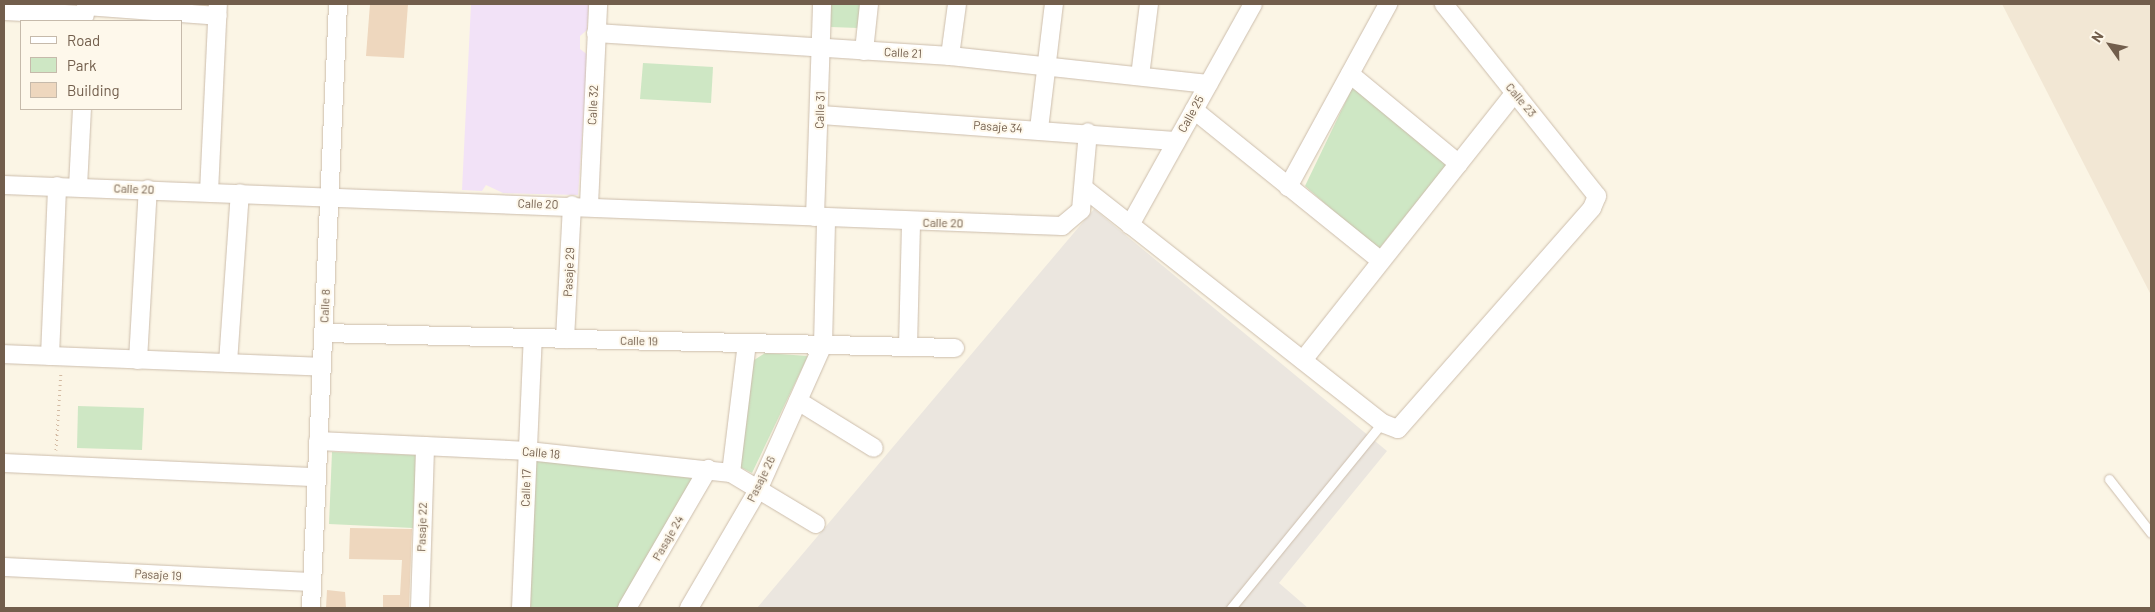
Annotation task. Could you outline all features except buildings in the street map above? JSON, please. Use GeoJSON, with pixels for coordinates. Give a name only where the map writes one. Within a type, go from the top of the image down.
{"type":"FeatureCollection","features":[{"type":"Feature","properties":{"kind":"street","name":"Calle 8"},"geometry":{"type":"LineString","coordinates":[[311,608],[338,4]]}},
{"type":"Feature","properties":{"kind":"street","name":"Calle 32"},"geometry":{"type":"LineString","coordinates":[[581,205],[598,4]]}},
{"type":"Feature","properties":{"kind":"street","name":"Calle 31"},"geometry":{"type":"LineString","coordinates":[[822,4],[820,217],[823,345]]}},
{"type":"Feature","properties":{"kind":"street"},"geometry":{"type":"LineString","coordinates":[[864,51],[869,4]]}},
{"type":"Feature","properties":{"kind":"street"},"geometry":{"type":"LineString","coordinates":[[950,56],[957,4]]}},
{"type":"Feature","properties":{"kind":"street"},"geometry":{"type":"LineString","coordinates":[[1039,129],[1054,4]]}},
{"type":"Feature","properties":{"kind":"street"},"geometry":{"type":"LineString","coordinates":[[1140,76],[1149,4]]}},
{"type":"Feature","properties":{"kind":"street","name":"Calle 25"},"geometry":{"type":"LineString","coordinates":[[1130,225],[1253,4]]}},
{"type":"Feature","properties":{"kind":"street"},"geometry":{"type":"LineString","coordinates":[[1288,187],[1388,4]]}},
{"type":"Feature","properties":{"kind":"street","name":"Calle 23"},"geometry":{"type":"LineString","coordinates":[[1382,423],[1398,430],[1410,419],[1592,208],[1597,196],[1444,4]]}},
{"type":"Feature","properties":{"kind":"street"},"geometry":{"type":"LineString","coordinates":[[4,11],[218,10],[209,192]]}},
{"type":"Feature","properties":{"kind":"street","name":"Calle 21"},"geometry":{"type":"LineString","coordinates":[[596,33],[822,51],[864,51],[950,56],[1208,84]]}},
{"type":"Feature","properties":{"kind":"street"},"geometry":{"type":"LineString","coordinates":[[1350,74],[1459,164]]}},
{"type":"Feature","properties":{"kind":"street"},"geometry":{"type":"LineString","coordinates":[[1303,360],[1515,94]]}},
{"type":"Feature","properties":{"kind":"street"},"geometry":{"type":"LineString","coordinates":[[78,187],[82,110]]}},
{"type":"Feature","properties":{"kind":"street"},"geometry":{"type":"LineString","coordinates":[[1194,110],[1381,262]]}},
{"type":"Feature","properties":{"kind":"street","name":"Pasaje 34"},"geometry":{"type":"LineString","coordinates":[[820,115],[1088,132],[1176,141]]}},
{"type":"Feature","properties":{"kind":"street"},"geometry":{"type":"LineString","coordinates":[[1088,132],[1084,189],[1382,423]]}},
{"type":"Feature","properties":{"kind":"street","name":"Calle 20"},"geometry":{"type":"LineString","coordinates":[[4,185],[581,205],[911,222],[1062,226],[1072,221],[1081,210],[1084,189]]}},
{"type":"Feature","properties":{"kind":"street"},"geometry":{"type":"LineString","coordinates":[[56,356],[57,186]]}},
{"type":"Feature","properties":{"kind":"street"},"geometry":{"type":"LineString","coordinates":[[138,360],[148,189]]}},
{"type":"Feature","properties":{"kind":"street"},"geometry":{"type":"LineString","coordinates":[[228,363],[240,193]]}},
{"type":"Feature","properties":{"kind":"street","name":"Pasaje 29"},"geometry":{"type":"LineString","coordinates":[[565,339],[581,205]]}},
{"type":"Feature","properties":{"kind":"street"},"geometry":{"type":"LineString","coordinates":[[908,347],[911,222]]}},
{"type":"Feature","properties":{"kind":"street","name":"Calle 19"},"geometry":{"type":"LineString","coordinates":[[323,333],[955,348]]}},
{"type":"Feature","properties":{"kind":"street","name":"Calle 17"},"geometry":{"type":"LineString","coordinates":[[521,608],[533,338]]}},
{"type":"Feature","properties":{"kind":"street"},"geometry":{"type":"LineString","coordinates":[[731,472],[747,343]]}},
{"type":"Feature","properties":{"kind":"street","name":"Pasaje 26"},"geometry":{"type":"LineString","coordinates":[[689,608],[758,490],[823,345]]}},
{"type":"Feature","properties":{"kind":"street"},"geometry":{"type":"LineString","coordinates":[[4,354],[322,367]]}},
{"type":"Feature","properties":{"kind":"street"},"geometry":{"type":"LineString","coordinates":[[798,401],[874,448]]}},
{"type":"Feature","properties":{"kind":"street","name":"Calle 18"},"geometry":{"type":"LineString","coordinates":[[318,441],[528,451],[731,472],[816,524]]}},
{"type":"Feature","properties":{"kind":"street","name":"Pasaje 22"},"geometry":{"type":"LineString","coordinates":[[420,608],[425,446]]}},
{"type":"Feature","properties":{"kind":"street"},"geometry":{"type":"LineString","coordinates":[[4,464],[317,477]]}},
{"type":"Feature","properties":{"kind":"street","name":"Pasaje 24"},"geometry":{"type":"LineString","coordinates":[[628,608],[708,469]]}},
{"type":"Feature","properties":{"kind":"street","name":"Pasaje 19"},"geometry":{"type":"LineString","coordinates":[[4,567],[312,582]]}},
{"type":"Feature","properties":{"kind":"lane"},"geometry":{"type":"LineString","coordinates":[[1231,608],[1382,423]]}},
{"type":"Feature","properties":{"kind":"lane"},"geometry":{"type":"LineString","coordinates":[[2109,479],[2151,533]]}},
{"type":"Feature","properties":{"kind":"path"},"geometry":{"type":"LineString","coordinates":[[55,466],[56,356]]}},
{"type":"Feature","properties":{"kind":"shaded area"},"geometry":{"type":"Polygon","coordinates":[[[471,4],[589,4],[587,30],[580,36],[580,49],[588,55],[578,195],[503,193],[486,185],[482,191],[462,190],[471,4]]]}},
{"type":"Feature","properties":{"kind":"shaded area"},"geometry":{"type":"Polygon","coordinates":[[[2002,4],[2151,4],[2151,295],[2002,4]]]}},
{"type":"Feature","properties":{"kind":"shaded area"},"geometry":{"type":"Polygon","coordinates":[[[1094,209],[1387,451],[1279,583],[1308,608],[757,608],[1094,209]]]}},
{"type":"Feature","properties":{"kind":"green space"},"geometry":{"type":"Polygon","coordinates":[[[829,4],[862,4],[858,28],[831,27],[829,4]]]}},
{"type":"Feature","properties":{"kind":"green space"},"geometry":{"type":"Polygon","coordinates":[[[643,63],[713,67],[711,103],[640,99],[643,63]]]}},
{"type":"Feature","properties":{"kind":"green space"},"geometry":{"type":"Polygon","coordinates":[[[1357,78],[1454,156],[1378,250],[1305,186],[1357,78]]]}},
{"type":"Feature","properties":{"kind":"green space"},"geometry":{"type":"Polygon","coordinates":[[[765,353],[808,356],[752,473],[738,466],[751,362],[765,353]]]}},
{"type":"Feature","properties":{"kind":"green space"},"geometry":{"type":"Polygon","coordinates":[[[78,406],[144,408],[142,450],[77,448],[78,406]]]}},
{"type":"Feature","properties":{"kind":"green space"},"geometry":{"type":"Polygon","coordinates":[[[332,452],[417,455],[413,528],[329,524],[332,452]]]}},
{"type":"Feature","properties":{"kind":"green space"},"geometry":{"type":"Polygon","coordinates":[[[536,461],[700,467],[620,608],[530,608],[536,461]]]}}]}
